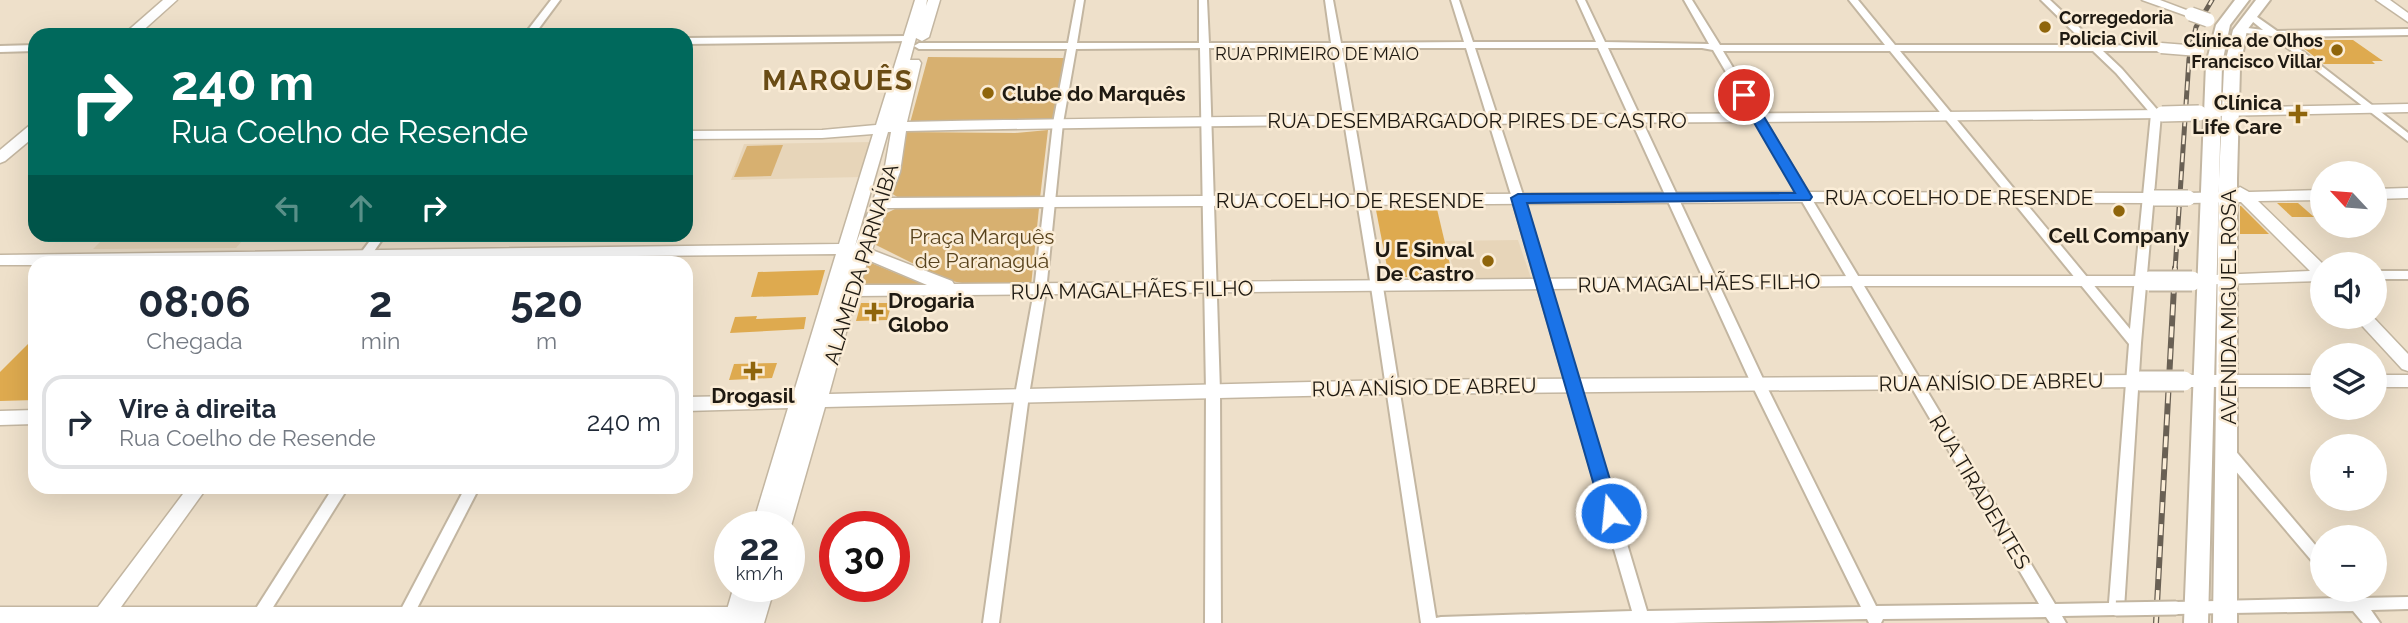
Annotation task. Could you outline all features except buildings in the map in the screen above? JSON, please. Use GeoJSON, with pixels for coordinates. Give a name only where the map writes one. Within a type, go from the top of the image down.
{"type":"FeatureCollection","features":[{"type":"Feature","properties":{"kind":"main road"},"geometry":{"type":"LineString","coordinates":[[138,28],[171,0]]}},
{"type":"Feature","properties":{"kind":"main road"},"geometry":{"type":"LineString","coordinates":[[152,28],[184,0]]}},
{"type":"Feature","properties":{"kind":"main road","name":"ALAMEDA PARNAÍBA"},"geometry":{"type":"LineString","coordinates":[[810,400],[849,291],[853,250],[881,203],[892,172],[921,0]]}},
{"type":"Feature","properties":{"kind":"main road","name":"ALAMEDA PARNAÍBA"},"geometry":{"type":"LineString","coordinates":[[786,511],[810,400],[853,250],[881,128],[934,0]]}},
{"type":"Feature","properties":{"kind":"main road","name":"AVENIDA MIGUEL ROSA"},"geometry":{"type":"LineString","coordinates":[[2189,613],[2193,381],[2199,281],[2208,198],[2205,113],[2207,52],[2215,22],[2242,0]]}},
{"type":"Feature","properties":{"kind":"main road","name":"AVENIDA MIGUEL ROSA"},"geometry":{"type":"LineString","coordinates":[[2225,616],[2229,280],[2237,197],[2228,179],[2232,68],[2240,30],[2263,0]]}},
{"type":"Feature","properties":{"kind":"main road"},"geometry":{"type":"LineString","coordinates":[[2215,22],[2240,30]]}},
{"type":"Feature","properties":{"kind":"main road","name":"RUA DESEMBARGADOR PIRES DE CASTRO"},"geometry":{"type":"LineString","coordinates":[[881,128],[1208,120],[1758,119],[2408,108]]}},
{"type":"Feature","properties":{"kind":"main road"},"geometry":{"type":"LineString","coordinates":[[1,142],[28,121]]}},
{"type":"Feature","properties":{"kind":"main road"},"geometry":{"type":"LineString","coordinates":[[693,135],[822,134],[881,128]]}},
{"type":"Feature","properties":{"kind":"main road"},"geometry":{"type":"LineString","coordinates":[[1,142],[28,140]]}},
{"type":"Feature","properties":{"kind":"main road"},"geometry":{"type":"LineString","coordinates":[[0,158],[28,140]]}},
{"type":"Feature","properties":{"kind":"main road"},"geometry":{"type":"LineString","coordinates":[[2387,194],[2408,193]]}},
{"type":"Feature","properties":{"kind":"main road","name":"RUA COELHO DE RESENDE"},"geometry":{"type":"LineString","coordinates":[[881,203],[1518,198],[2208,198],[2310,195]]}},
{"type":"Feature","properties":{"kind":"main road"},"geometry":{"type":"LineString","coordinates":[[2237,197],[2310,263]]}},
{"type":"Feature","properties":{"kind":"main road","name":"RUA MAGALHÃES FILHO"},"geometry":{"type":"LineString","coordinates":[[641,256],[853,250],[927,279],[967,289],[991,291]]}},
{"type":"Feature","properties":{"kind":"main road","name":"RUA MAGALHÃES FILHO"},"geometry":{"type":"LineString","coordinates":[[0,260],[28,260]]}},
{"type":"Feature","properties":{"kind":"main road","name":"RUA MAGALHÃES FILHO"},"geometry":{"type":"LineString","coordinates":[[849,291],[1713,285],[1855,281],[2199,281],[2310,275]]}},
{"type":"Feature","properties":{"kind":"main road"},"geometry":{"type":"LineString","coordinates":[[2374,329],[2408,365]]}},
{"type":"Feature","properties":{"kind":"main road","name":"RUA ANÍSIO DE ABREU"},"geometry":{"type":"LineString","coordinates":[[693,404],[1574,384],[2310,381]]}},
{"type":"Feature","properties":{"kind":"main road"},"geometry":{"type":"LineString","coordinates":[[2387,381],[2408,381]]}},
{"type":"Feature","properties":{"kind":"main road"},"geometry":{"type":"LineString","coordinates":[[768,511],[810,400]]}},
{"type":"Feature","properties":{"kind":"main road"},"geometry":{"type":"LineString","coordinates":[[0,418],[28,417]]}},
{"type":"Feature","properties":{"kind":"main road"},"geometry":{"type":"LineString","coordinates":[[741,620],[743,602]]}},
{"type":"Feature","properties":{"kind":"main road"},"geometry":{"type":"LineString","coordinates":[[741,620],[753,602]]}},
{"type":"Feature","properties":{"kind":"street"},"geometry":{"type":"LineString","coordinates":[[534,28],[556,0]]}},
{"type":"Feature","properties":{"kind":"street"},"geometry":{"type":"LineString","coordinates":[[991,623],[1022,395],[1040,290],[1058,124],[1080,0]]}},
{"type":"Feature","properties":{"kind":"street"},"geometry":{"type":"LineString","coordinates":[[1203,0],[1210,201],[1213,623]]}},
{"type":"Feature","properties":{"kind":"street"},"geometry":{"type":"LineString","coordinates":[[1329,0],[1429,623]]}},
{"type":"Feature","properties":{"kind":"street"},"geometry":{"type":"LineString","coordinates":[[1455,0],[1518,198],[1642,619]]}},
{"type":"Feature","properties":{"kind":"street"},"geometry":{"type":"LineString","coordinates":[[1581,0],[1758,383],[1875,619]]}},
{"type":"Feature","properties":{"kind":"street","name":"RUA TIRADENTES"},"geometry":{"type":"LineString","coordinates":[[1688,0],[2054,617]]}},
{"type":"Feature","properties":{"kind":"street"},"geometry":{"type":"LineString","coordinates":[[1853,0],[2135,343]]}},
{"type":"Feature","properties":{"kind":"street"},"geometry":{"type":"LineString","coordinates":[[2045,0],[2096,48],[2159,114],[2144,281],[2135,343],[2136,381],[2116,609]]}},
{"type":"Feature","properties":{"kind":"street"},"geometry":{"type":"LineString","coordinates":[[2148,0],[2172,4],[2191,15],[2215,22]]}},
{"type":"Feature","properties":{"kind":"street"},"geometry":{"type":"LineString","coordinates":[[2382,0],[2408,18]]}},
{"type":"Feature","properties":{"kind":"street"},"geometry":{"type":"LineString","coordinates":[[2250,15],[2408,138]]}},
{"type":"Feature","properties":{"kind":"street"},"geometry":{"type":"LineString","coordinates":[[2240,30],[2276,34],[2408,32]]}},
{"type":"Feature","properties":{"kind":"street"},"geometry":{"type":"LineString","coordinates":[[693,41],[915,46]]}},
{"type":"Feature","properties":{"kind":"street","name":"RUA PRIMEIRO DE MAIO"},"geometry":{"type":"LineString","coordinates":[[915,46],[974,49],[1336,51],[2161,48],[2207,52]]}},
{"type":"Feature","properties":{"kind":"street"},"geometry":{"type":"LineString","coordinates":[[0,49],[28,48]]}},
{"type":"Feature","properties":{"kind":"street"},"geometry":{"type":"LineString","coordinates":[[2387,275],[2408,275]]}},
{"type":"Feature","properties":{"kind":"street"},"geometry":{"type":"LineString","coordinates":[[2228,452],[2310,549]]}},
{"type":"Feature","properties":{"kind":"street"},"geometry":{"type":"LineString","coordinates":[[101,618],[192,494]]}},
{"type":"Feature","properties":{"kind":"street"},"geometry":{"type":"LineString","coordinates":[[260,615],[337,494]]}},
{"type":"Feature","properties":{"kind":"street"},"geometry":{"type":"LineString","coordinates":[[406,615],[469,494]]}},
{"type":"Feature","properties":{"kind":"street"},"geometry":{"type":"LineString","coordinates":[[1441,623],[2054,617],[2116,609],[2225,616],[2356,603],[2408,603]]}},
{"type":"Feature","properties":{"kind":"street"},"geometry":{"type":"LineString","coordinates":[[2356,603],[2372,623]]}},
{"type":"Feature","properties":{"kind":"street"},"geometry":{"type":"LineString","coordinates":[[0,615],[101,618],[406,615],[741,620]]}},
{"type":"Feature","properties":{"kind":"shaded area"},"geometry":{"type":"Polygon","coordinates":[[[874,142],[862,177],[731,180],[744,144],[874,142]]]}},
{"type":"Feature","properties":{"kind":"shaded area","name":"U E Sinval De Castro"},"geometry":{"type":"Polygon","coordinates":[[[1518,240],[1532,281],[1456,281],[1446,241],[1518,240]]]}},
{"type":"Feature","properties":{"kind":"shaded area"},"geometry":{"type":"Polygon","coordinates":[[[100,242],[241,242],[236,248],[93,249],[100,242]]]}},
{"type":"Feature","properties":{"kind":"green space","name":"Clube do Marquês"},"geometry":{"type":"Polygon","coordinates":[[[928,57],[1064,58],[1053,121],[910,123],[928,57]]]}},
{"type":"Feature","properties":{"kind":"green space","name":"Praça Marquês de Paranaguá"},"geometry":{"type":"Polygon","coordinates":[[[1048,130],[1040,198],[899,198],[891,193],[902,132],[1015,133],[1048,130]]]}},
{"type":"Feature","properties":{"kind":"green space"},"geometry":{"type":"Polygon","coordinates":[[[783,145],[771,176],[734,177],[747,146],[783,145]]]}},
{"type":"Feature","properties":{"kind":"green space","name":"Praça Marquês de Paranaguá"},"geometry":{"type":"Polygon","coordinates":[[[1039,208],[1031,286],[978,286],[946,280],[872,243],[885,214],[895,209],[1039,208]]]}},
{"type":"Feature","properties":{"kind":"green space","name":"Praça Marquês de Paranaguá"},"geometry":{"type":"Polygon","coordinates":[[[864,260],[927,286],[856,286],[864,260]]]}},
{"type":"Feature","properties":{"kind":"railway"},"geometry":{"type":"LineString","coordinates":[[2175,270],[2189,59],[2196,27],[2212,0]]}},
{"type":"Feature","properties":{"kind":"railway"},"geometry":{"type":"LineString","coordinates":[[2156,623],[2175,268]]}},
{"type":"Feature","properties":{"kind":"place","name":"Corregedoria Policia Civil"},"geometry":{"type":"Point","coordinates":[2045,27]}},
{"type":"Feature","properties":{"kind":"place","name":"Clínica de Olhos Francisco Villar"},"geometry":{"type":"Point","coordinates":[2337,50]}},
{"type":"Feature","properties":{"kind":"place","name":"Clube do Marquês"},"geometry":{"type":"Point","coordinates":[988,93]}},
{"type":"Feature","properties":{"kind":"place","name":"Clínica Life Care"},"geometry":{"type":"Point","coordinates":[2298,114]}},
{"type":"Feature","properties":{"kind":"place","name":"Cell Company"},"geometry":{"type":"Point","coordinates":[2119,211]}},
{"type":"Feature","properties":{"kind":"place","name":"U E Sinval De Castro"},"geometry":{"type":"Point","coordinates":[1488,261]}},
{"type":"Feature","properties":{"kind":"place","name":"Drogaria Globo"},"geometry":{"type":"Point","coordinates":[874,312]}},
{"type":"Feature","properties":{"kind":"place","name":"Drogasil"},"geometry":{"type":"Point","coordinates":[753,371]}},
{"type":"Feature","properties":{"kind":"district","name":"MARQUÊS"},"geometry":{"type":"Point","coordinates":[838,80]}},
{"type":"Feature","properties":{"kind":"route"},"geometry":{"type":"LineString","coordinates":[[1611,513],[1518,198],[1805,197],[1744,95]]}}]}
